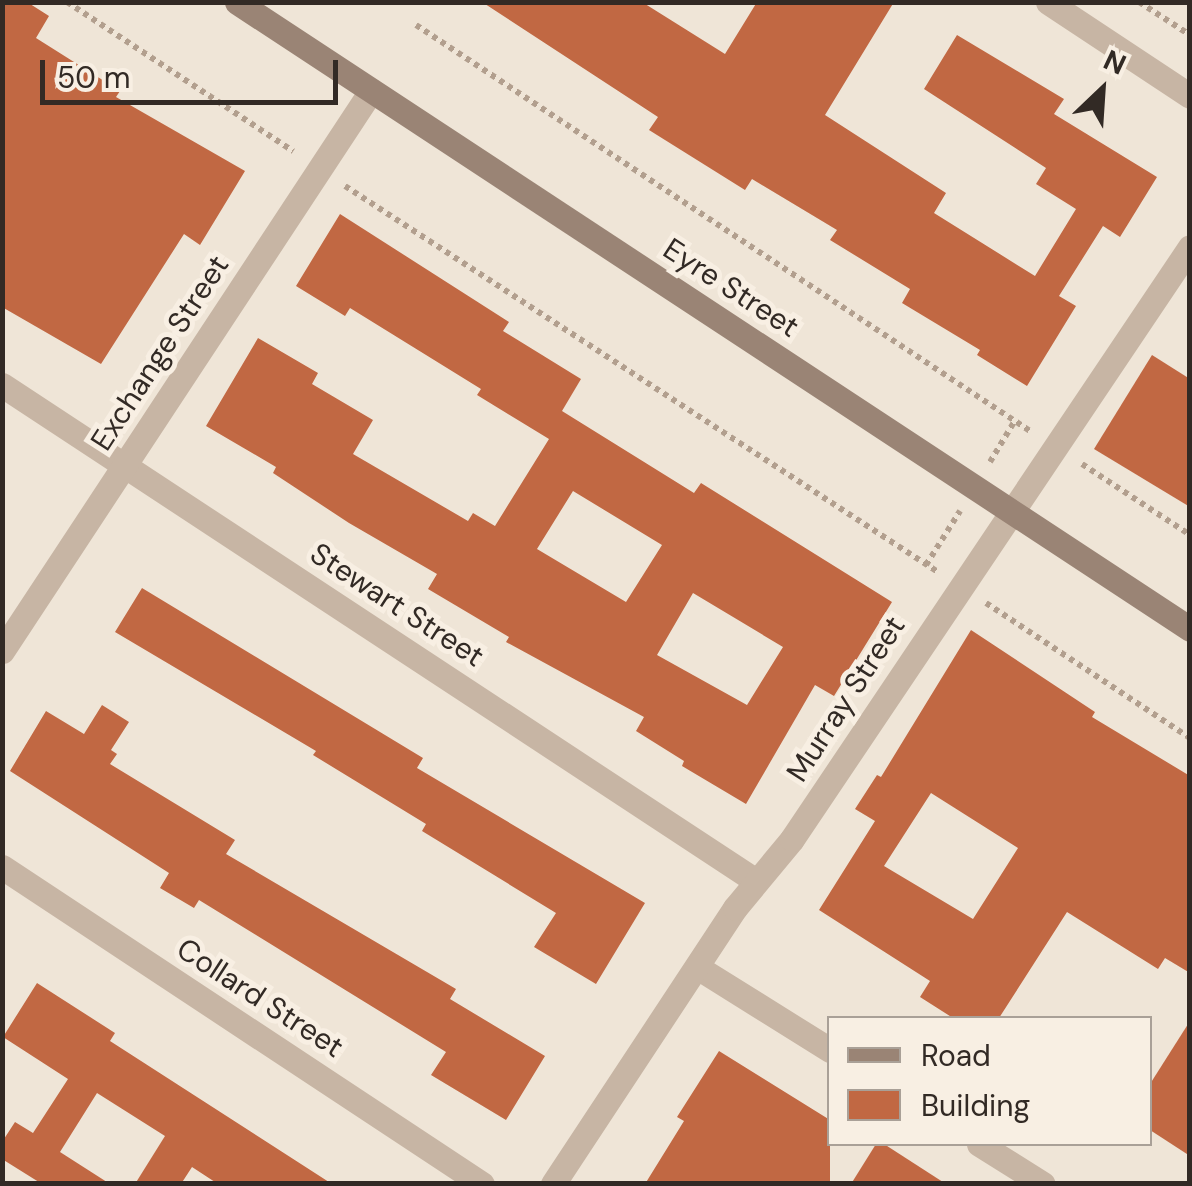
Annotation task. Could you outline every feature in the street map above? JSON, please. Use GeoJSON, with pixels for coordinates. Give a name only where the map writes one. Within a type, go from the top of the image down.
{"type":"FeatureCollection","features":[{"type":"Feature","properties":{"kind":"main road","name":"Eyre Street"},"geometry":{"type":"LineString","coordinates":[[237,2],[1190,629]]}},
{"type":"Feature","properties":{"kind":"street"},"geometry":{"type":"LineString","coordinates":[[1048,2],[1190,96]]}},
{"type":"Feature","properties":{"kind":"street","name":"Exchange Street"},"geometry":{"type":"LineString","coordinates":[[2,651],[371,91]]}},
{"type":"Feature","properties":{"kind":"street","name":"Murray Street"},"geometry":{"type":"LineString","coordinates":[[554,1184],[756,880],[792,839],[1011,512],[1065,453],[1190,247]]}},
{"type":"Feature","properties":{"kind":"street","name":"Stewart Street"},"geometry":{"type":"LineString","coordinates":[[2,384],[756,880]]}},
{"type":"Feature","properties":{"kind":"street","name":"Collard Street"},"geometry":{"type":"LineString","coordinates":[[2,867],[482,1184]]}},
{"type":"Feature","properties":{"kind":"street"},"geometry":{"type":"LineString","coordinates":[[697,967],[827,1048]]}},
{"type":"Feature","properties":{"kind":"street"},"geometry":{"type":"LineString","coordinates":[[982,1146],[1043,1184]]}},
{"type":"Feature","properties":{"kind":"path"},"geometry":{"type":"LineString","coordinates":[[67,2],[1190,738]]}},
{"type":"Feature","properties":{"kind":"path"},"geometry":{"type":"LineString","coordinates":[[1138,2],[1190,36]]}},
{"type":"Feature","properties":{"kind":"path"},"geometry":{"type":"LineString","coordinates":[[416,25],[1190,536]]}},
{"type":"Feature","properties":{"kind":"building"},"geometry":{"type":"Polygon","coordinates":[[[2,2],[27,2],[49,16],[36,38],[120,91],[116,97],[245,171],[200,245],[184,234],[101,364],[2,307],[2,2]]]}},
{"type":"Feature","properties":{"kind":"building"},"geometry":{"type":"Polygon","coordinates":[[[482,2],[642,2],[725,54],[757,2],[894,2],[825,115],[946,193],[934,213],[1035,276],[1076,209],[1036,184],[1046,168],[924,89],[957,35],[1064,99],[1054,114],[1157,177],[1120,237],[1103,226],[1059,296],[1076,306],[1027,386],[977,355],[980,350],[902,303],[910,289],[830,240],[837,230],[752,179],[745,190],[649,130],[658,117],[482,2]]]}},
{"type":"Feature","properties":{"kind":"building"},"geometry":{"type":"Polygon","coordinates":[[[340,214],[509,322],[503,331],[581,379],[562,411],[694,493],[701,483],[892,602],[834,696],[815,685],[746,804],[682,766],[684,761],[636,731],[644,717],[506,642],[509,637],[428,589],[437,574],[349,523],[273,473],[276,467],[206,426],[258,338],[318,373],[312,384],[373,420],[353,454],[468,521],[473,513],[495,526],[549,439],[477,395],[481,389],[350,308],[345,316],[296,286],[340,214]],[[573,491],[537,549],[626,602],[662,545],[573,491]],[[693,593],[657,655],[747,705],[783,647],[693,593]]]}},
{"type":"Feature","properties":{"kind":"building"},"geometry":{"type":"Polygon","coordinates":[[[1152,355],[1190,379],[1190,507],[1094,449],[1152,355]]]}},
{"type":"Feature","properties":{"kind":"building"},"geometry":{"type":"Polygon","coordinates":[[[142,588],[423,758],[417,768],[645,903],[596,984],[534,947],[556,913],[422,831],[426,824],[313,755],[316,751],[115,632],[142,588]]]}},
{"type":"Feature","properties":{"kind":"building"},"geometry":{"type":"Polygon","coordinates":[[[971,630],[1095,712],[1092,717],[1190,776],[1190,973],[1165,958],[1158,969],[1067,912],[1000,1016],[950,1016],[920,997],[930,981],[819,910],[875,821],[855,809],[877,775],[881,777],[971,630]],[[931,793],[884,866],[973,919],[1018,848],[931,793]]]}},
{"type":"Feature","properties":{"kind":"building"},"geometry":{"type":"Polygon","coordinates":[[[102,705],[129,722],[111,750],[117,754],[110,764],[235,840],[226,854],[456,989],[450,999],[545,1056],[506,1120],[431,1075],[446,1052],[199,900],[194,908],[160,888],[169,873],[10,771],[46,711],[84,734],[102,705]]]}},
{"type":"Feature","properties":{"kind":"building"},"geometry":{"type":"Polygon","coordinates":[[[37,983],[115,1033],[110,1041],[332,1184],[218,1184],[192,1167],[181,1184],[135,1184],[165,1136],[97,1093],[60,1152],[110,1184],[42,1184],[2,1159],[2,1142],[15,1122],[33,1133],[68,1079],[3,1037],[37,983]]]}},
{"type":"Feature","properties":{"kind":"building"},"geometry":{"type":"Polygon","coordinates":[[[1190,1021],[1190,1156],[1152,1131],[1152,1081],[1190,1021]]]}},
{"type":"Feature","properties":{"kind":"building"},"geometry":{"type":"Polygon","coordinates":[[[719,1051],[827,1118],[830,1184],[645,1184],[684,1121],[677,1117],[719,1051]]]}},
{"type":"Feature","properties":{"kind":"building"},"geometry":{"type":"Polygon","coordinates":[[[875,1146],[887,1146],[946,1184],[851,1184],[875,1146]]]}}]}
